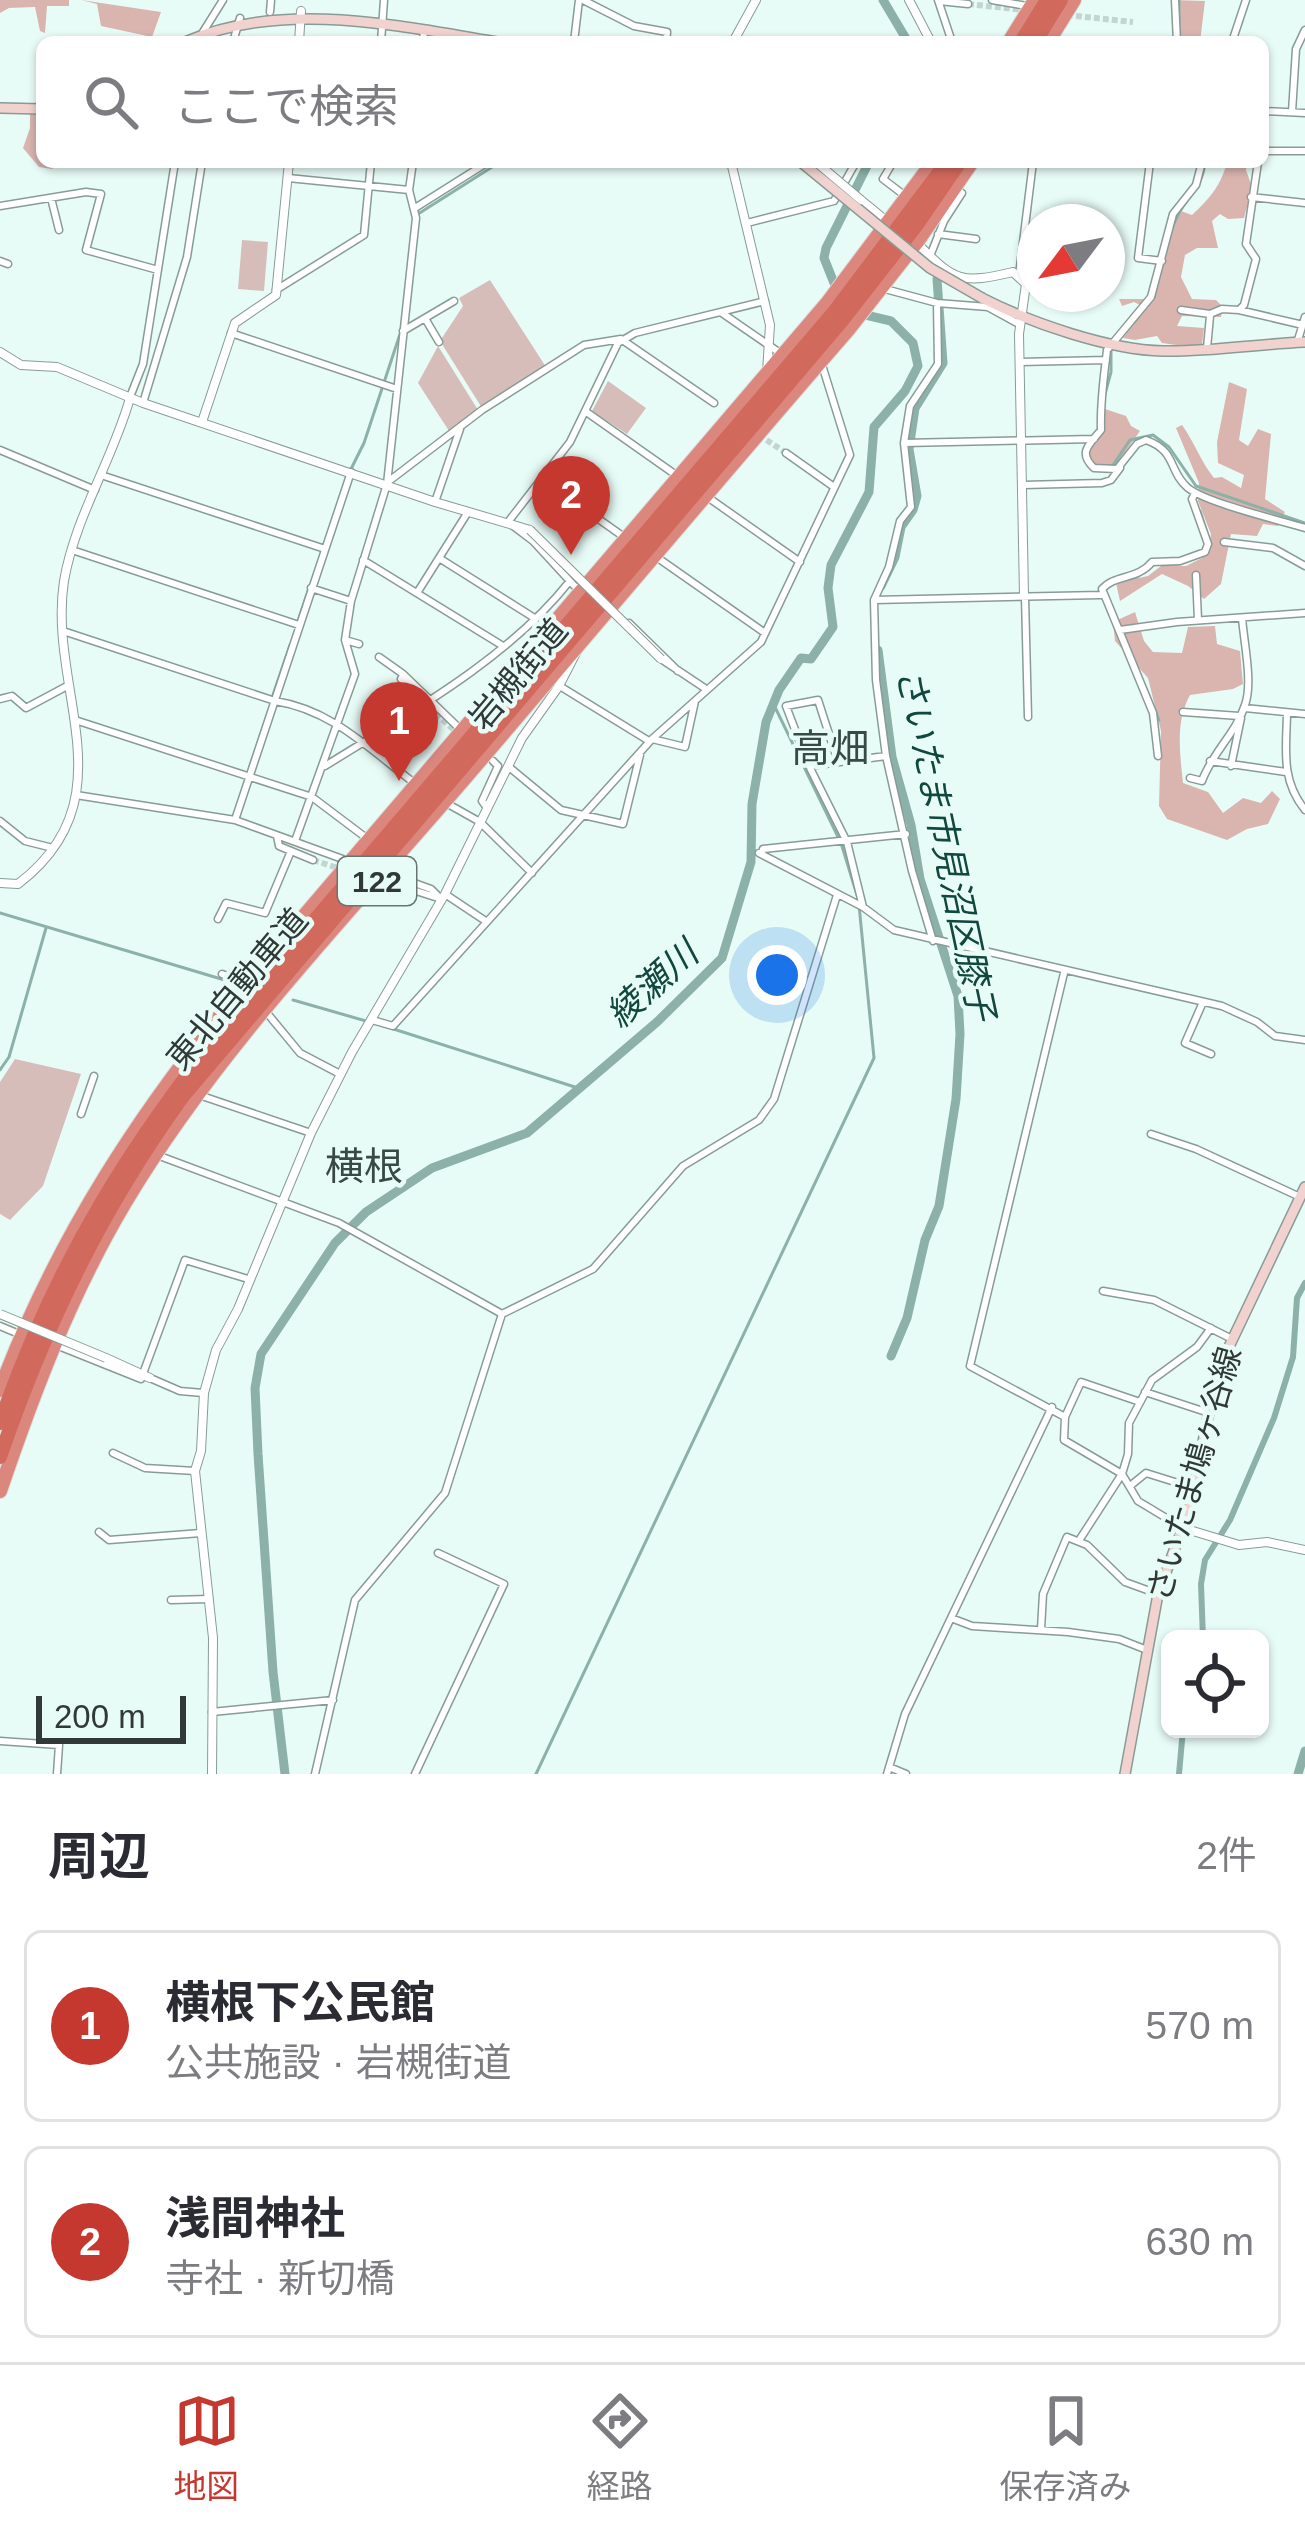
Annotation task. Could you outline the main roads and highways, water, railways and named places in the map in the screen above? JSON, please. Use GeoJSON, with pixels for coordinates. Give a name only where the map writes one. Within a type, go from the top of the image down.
{"type":"FeatureCollection","features":[{"type":"Feature","properties":{"kind":"highway"},"geometry":{"type":"LineString","coordinates":[[1025,36],[1047,0]]}},
{"type":"Feature","properties":{"kind":"highway"},"geometry":{"type":"LineString","coordinates":[[1038,36],[1060,0]]}},
{"type":"Feature","properties":{"kind":"highway"},"geometry":{"type":"LineString","coordinates":[[1052,36],[1074,0]]}},
{"type":"Feature","properties":{"kind":"highway"},"geometry":{"type":"LineString","coordinates":[[1013,36],[1033,3]]}},
{"type":"Feature","properties":{"kind":"highway","name":"岩槻街道"},"geometry":{"type":"LineString","coordinates":[[0,1491],[53,1344],[86,1271],[155,1154],[266,1012],[445,802],[555,682],[578,646],[816,368],[870,250],[930,168]]}},
{"type":"Feature","properties":{"kind":"highway","name":"東北自動車道"},"geometry":{"type":"LineString","coordinates":[[874,285],[942,168]]}},
{"type":"Feature","properties":{"kind":"highway","name":"東北自動車道"},"geometry":{"type":"LineString","coordinates":[[0,1423],[28,1344],[65,1265],[156,1114],[257,988],[838,316],[874,285],[956,168]]}},
{"type":"Feature","properties":{"kind":"highway","name":"岩槻街道"},"geometry":{"type":"LineString","coordinates":[[0,1390],[58,1255],[160,1091],[525,658],[575,587],[627,539],[767,374],[777,351],[838,316],[874,285],[917,242],[968,168]]}},
{"type":"Feature","properties":{"kind":"highway","name":"東北自動車道"},"geometry":{"type":"LineString","coordinates":[[0,1457],[31,1368],[77,1265],[130,1173],[184,1095],[838,316]]}},
{"type":"Feature","properties":{"kind":"main road"},"geometry":{"type":"LineString","coordinates":[[205,36],[270,6],[463,36]]}},
{"type":"Feature","properties":{"kind":"main road"},"geometry":{"type":"LineString","coordinates":[[0,108],[36,109]]}},
{"type":"Feature","properties":{"kind":"main road"},"geometry":{"type":"LineString","coordinates":[[808,168],[930,268],[1020,320],[1161,351],[1301,342]]}},
{"type":"Feature","properties":{"kind":"main road","name":"さいたま鳩ヶ谷線"},"geometry":{"type":"LineString","coordinates":[[1125,1774],[1158,1594],[1194,1488],[1206,1412],[1230,1338],[1303,1192]]}},
{"type":"Feature","properties":{"kind":"waterway","name":"綾瀬川"},"geometry":{"type":"LineString","coordinates":[[883,0],[904,36]]}},
{"type":"Feature","properties":{"kind":"waterway"},"geometry":{"type":"LineString","coordinates":[[1179,0],[1179,22]]}},
{"type":"Feature","properties":{"kind":"waterway"},"geometry":{"type":"LineString","coordinates":[[418,214],[491,168]]}},
{"type":"Feature","properties":{"kind":"waterway","name":"綾瀬川"},"geometry":{"type":"LineString","coordinates":[[838,293],[824,258],[826,248],[866,168]]}},
{"type":"Feature","properties":{"kind":"waterway"},"geometry":{"type":"LineString","coordinates":[[1135,321],[1152,294],[1179,213],[1204,168]]}},
{"type":"Feature","properties":{"kind":"waterway","name":"さいたま市見沼区膝子"},"geometry":{"type":"LineString","coordinates":[[881,586],[917,496],[909,449],[915,408],[943,363],[937,279]]}},
{"type":"Feature","properties":{"kind":"waterway","name":"綾瀬川"},"geometry":{"type":"LineString","coordinates":[[285,1774],[258,1454],[255,1388],[261,1354],[335,1243],[366,1212],[432,1168],[527,1133],[657,1022],[722,958],[751,862],[752,804],[766,722],[779,690],[801,658],[811,659],[833,627],[828,588],[831,565],[869,492],[874,427],[905,391],[918,366],[913,343],[891,321],[857,313]]}},
{"type":"Feature","properties":{"kind":"waterway"},"geometry":{"type":"LineString","coordinates":[[350,471],[400,334]]}},
{"type":"Feature","properties":{"kind":"waterway"},"geometry":{"type":"LineString","coordinates":[[1105,394],[1111,351]]}},
{"type":"Feature","properties":{"kind":"waterway"},"geometry":{"type":"LineString","coordinates":[[1107,467],[1130,440],[1153,435],[1169,447],[1196,486],[1305,523]]}},
{"type":"Feature","properties":{"kind":"waterway"},"geometry":{"type":"LineString","coordinates":[[1200,511],[1208,536]]}},
{"type":"Feature","properties":{"kind":"waterway"},"geometry":{"type":"LineString","coordinates":[[1162,565],[1204,555]]}},
{"type":"Feature","properties":{"kind":"waterway"},"geometry":{"type":"LineString","coordinates":[[1119,582],[1153,565]]}},
{"type":"Feature","properties":{"kind":"waterway"},"geometry":{"type":"LineString","coordinates":[[299,618],[309,588]]}},
{"type":"Feature","properties":{"kind":"waterway"},"geometry":{"type":"LineString","coordinates":[[1122,631],[1159,720]]}},
{"type":"Feature","properties":{"kind":"waterway"},"geometry":{"type":"LineString","coordinates":[[272,698],[290,645]]}},
{"type":"Feature","properties":{"kind":"waterway","name":"さいたま市見沼区膝子"},"geometry":{"type":"LineString","coordinates":[[878,650],[892,757],[920,879],[958,996],[960,1034],[956,1099],[939,1206],[925,1240],[907,1318],[891,1356]]}},
{"type":"Feature","properties":{"kind":"waterway"},"geometry":{"type":"LineString","coordinates":[[773,703],[841,843],[857,895]]}},
{"type":"Feature","properties":{"kind":"waterway"},"geometry":{"type":"LineString","coordinates":[[250,766],[270,707]]}},
{"type":"Feature","properties":{"kind":"waterway"},"geometry":{"type":"LineString","coordinates":[[536,1774],[874,1058],[859,905]]}},
{"type":"Feature","properties":{"kind":"waterway"},"geometry":{"type":"LineString","coordinates":[[0,913],[238,984]]}},
{"type":"Feature","properties":{"kind":"waterway"},"geometry":{"type":"LineString","coordinates":[[0,1070],[9,1057],[46,928]]}},
{"type":"Feature","properties":{"kind":"waterway"},"geometry":{"type":"LineString","coordinates":[[293,1000],[366,1021]]}},
{"type":"Feature","properties":{"kind":"waterway"},"geometry":{"type":"LineString","coordinates":[[381,1025],[578,1088]]}},
{"type":"Feature","properties":{"kind":"waterway"},"geometry":{"type":"LineString","coordinates":[[1203,1630],[1205,1560],[1230,1520],[1274,1418],[1293,1357],[1297,1298],[1305,1283]]}},
{"type":"Feature","properties":{"kind":"waterway"},"geometry":{"type":"LineString","coordinates":[[1179,1774],[1182,1738]]}},
{"type":"Feature","properties":{"kind":"waterway"},"geometry":{"type":"LineString","coordinates":[[1298,1774],[1305,1751]]}},
{"type":"Feature","properties":{"kind":"tunnel"},"geometry":{"type":"LineString","coordinates":[[968,4],[1024,10]]}},
{"type":"Feature","properties":{"kind":"tunnel"},"geometry":{"type":"LineString","coordinates":[[1067,15],[1133,22]]}},
{"type":"Feature","properties":{"kind":"tunnel"},"geometry":{"type":"LineString","coordinates":[[759,435],[786,453]]}},
{"type":"Feature","properties":{"kind":"tunnel"},"geometry":{"type":"LineString","coordinates":[[416,695],[457,733]]}},
{"type":"Feature","properties":{"kind":"tunnel"},"geometry":{"type":"LineString","coordinates":[[313,860],[341,869]]}},
{"type":"Feature","properties":{"kind":"tunnel"},"geometry":{"type":"LineString","coordinates":[[376,881],[413,890]]}},
{"type":"Feature","properties":{"kind":"place","name":"浅間神社"},"geometry":{"type":"Point","coordinates":[571,555]}},
{"type":"Feature","properties":{"kind":"place","name":"横根下公民館"},"geometry":{"type":"Point","coordinates":[399,781]}},
{"type":"Feature","properties":{"kind":"district","name":"高畑"},"geometry":{"type":"Point","coordinates":[830,748]}},
{"type":"Feature","properties":{"kind":"district","name":"横根"},"geometry":{"type":"Point","coordinates":[364,1166]}}]}
